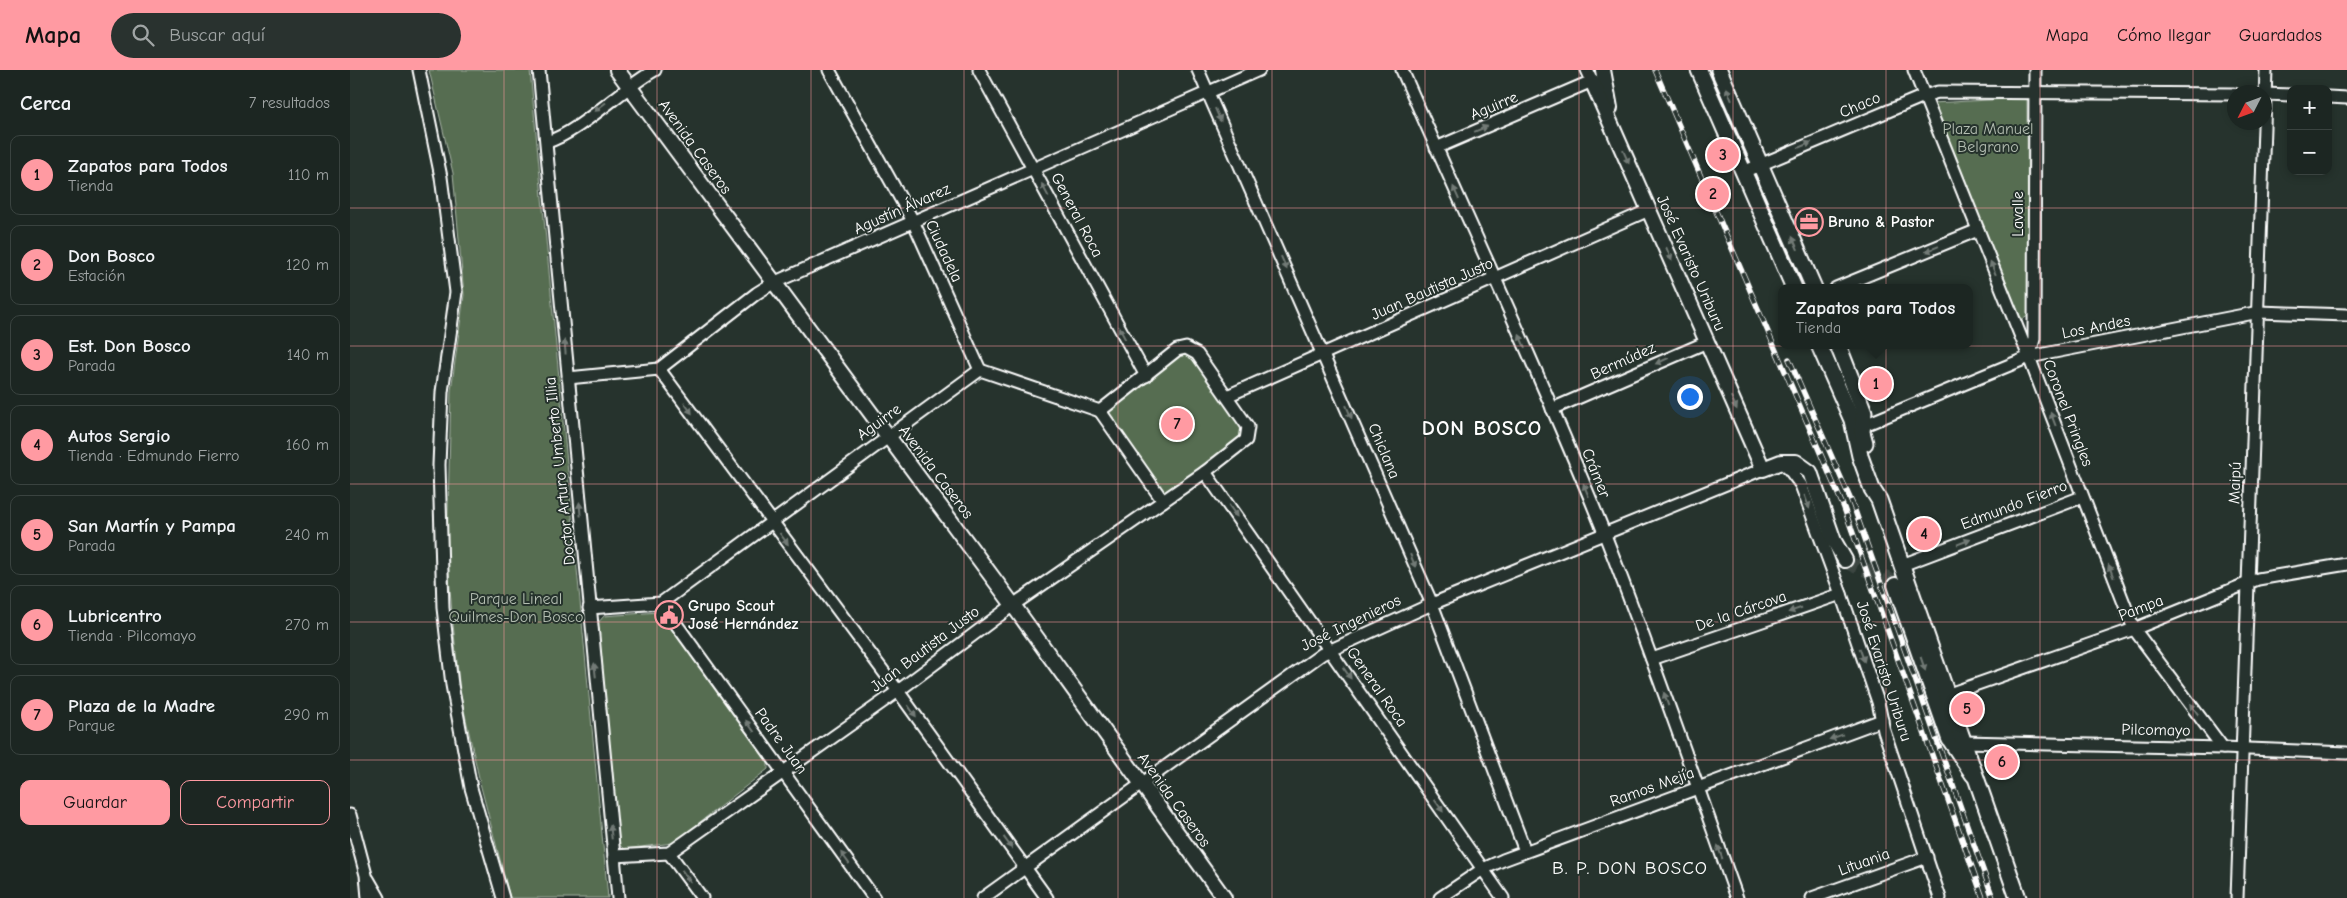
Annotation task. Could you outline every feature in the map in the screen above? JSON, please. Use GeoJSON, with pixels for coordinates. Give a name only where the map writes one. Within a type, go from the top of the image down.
{"type":"FeatureCollection","features":[{"type":"Feature","properties":{"kind":"main road"},"geometry":{"type":"LineString","coordinates":[[1699,70],[1792,284]]}},
{"type":"Feature","properties":{"kind":"main road"},"geometry":{"type":"LineString","coordinates":[[1719,70],[1812,284]]}},
{"type":"Feature","properties":{"kind":"main road"},"geometry":{"type":"LineString","coordinates":[[1821,349],[1852,420],[1860,456],[1872,489],[1879,500],[2018,898]]}},
{"type":"Feature","properties":{"kind":"main road"},"geometry":{"type":"LineString","coordinates":[[1829,349],[1848,396],[1852,401],[1862,404]]}},
{"type":"Feature","properties":{"kind":"main road"},"geometry":{"type":"LineString","coordinates":[[1840,349],[1862,404],[1865,416],[1862,426],[1864,439],[1879,481],[1879,500]]}},
{"type":"Feature","properties":{"kind":"street"},"geometry":{"type":"LineString","coordinates":[[419,70],[440,168],[456,292],[442,392],[439,465],[439,536],[445,633],[453,695],[471,788],[503,898]]}},
{"type":"Feature","properties":{"kind":"street","name":"Doctor Arturo Umberto Illia"},"geometry":{"type":"LineString","coordinates":[[539,70],[618,898]]}},
{"type":"Feature","properties":{"kind":"street","name":"Avenida Caseros"},"geometry":{"type":"LineString","coordinates":[[616,70],[1013,604],[1224,898]]}},
{"type":"Feature","properties":{"kind":"street"},"geometry":{"type":"LineString","coordinates":[[546,142],[562,137],[628,86],[655,70]]}},
{"type":"Feature","properties":{"kind":"street","name":"Ciudadela"},"geometry":{"type":"LineString","coordinates":[[829,70],[913,221],[980,370]]}},
{"type":"Feature","properties":{"kind":"street","name":"General Roca"},"geometry":{"type":"LineString","coordinates":[[979,70],[1146,376]]}},
{"type":"Feature","properties":{"kind":"street","name":"Chiclana"},"geometry":{"type":"LineString","coordinates":[[1198,70],[1432,604],[1525,851]]}},
{"type":"Feature","properties":{"kind":"street","name":"Agustín Álvarez"},"geometry":{"type":"LineString","coordinates":[[659,369],[757,293],[774,283],[1259,70]]}},
{"type":"Feature","properties":{"kind":"street","name":"Crámer"},"geometry":{"type":"LineString","coordinates":[[1402,70],[1552,409],[1605,535],[1652,658],[1737,898]]}},
{"type":"Feature","properties":{"kind":"street"},"geometry":{"type":"LineString","coordinates":[[1603,70],[1612,125]]}},
{"type":"Feature","properties":{"kind":"street","name":"Coronel Pringles"},"geometry":{"type":"LineString","coordinates":[[1914,70],[2029,357],[2134,629],[2224,748]]}},
{"type":"Feature","properties":{"kind":"street","name":"Lavalle"},"geometry":{"type":"LineString","coordinates":[[2029,357],[2034,339],[2035,70]]}},
{"type":"Feature","properties":{"kind":"street","name":"Maipú"},"geometry":{"type":"LineString","coordinates":[[2265,85],[2266,70]]}},
{"type":"Feature","properties":{"kind":"street","name":"Aguirre"},"geometry":{"type":"LineString","coordinates":[[1436,148],[1590,76]]}},
{"type":"Feature","properties":{"kind":"street","name":"José Evaristo Uriburu"},"geometry":{"type":"LineString","coordinates":[[1590,76],[1763,469]]}},
{"type":"Feature","properties":{"kind":"street","name":"Chaco"},"geometry":{"type":"LineString","coordinates":[[1743,172],[1924,96],[1938,92],[2034,91],[2227,94]]}},
{"type":"Feature","properties":{"kind":"street"},"geometry":{"type":"LineString","coordinates":[[2272,94],[2287,95]]}},
{"type":"Feature","properties":{"kind":"street"},"geometry":{"type":"LineString","coordinates":[[2332,97],[2347,98]]}},
{"type":"Feature","properties":{"kind":"street","name":"Maipú"},"geometry":{"type":"LineString","coordinates":[[2237,898],[2264,130]]}},
{"type":"Feature","properties":{"kind":"street","name":"Juan Bautista Justo"},"geometry":{"type":"LineString","coordinates":[[669,853],[898,691],[1013,604],[1205,472],[1246,440],[1248,428],[1227,396],[1324,355],[1649,210]]}},
{"type":"Feature","properties":{"kind":"street"},"geometry":{"type":"LineString","coordinates":[[1846,284],[1978,230]]}},
{"type":"Feature","properties":{"kind":"street","name":"Los Andes"},"geometry":{"type":"LineString","coordinates":[[1862,426],[2029,357],[2259,312],[2347,315]]}},
{"type":"Feature","properties":{"kind":"street","name":"Bermúdez"},"geometry":{"type":"LineString","coordinates":[[1552,409],[1707,342]]}},
{"type":"Feature","properties":{"kind":"street"},"geometry":{"type":"LineString","coordinates":[[1100,412],[1178,350],[1186,348],[1192,349],[1227,396]]}},
{"type":"Feature","properties":{"kind":"street"},"geometry":{"type":"LineString","coordinates":[[568,378],[659,369],[898,691],[1047,898]]}},
{"type":"Feature","properties":{"kind":"street"},"geometry":{"type":"LineString","coordinates":[[980,370],[1100,412],[1163,501]]}},
{"type":"Feature","properties":{"kind":"street","name":"Aguirre"},"geometry":{"type":"LineString","coordinates":[[661,603],[887,436],[980,370]]}},
{"type":"Feature","properties":{"kind":"street"},"geometry":{"type":"LineString","coordinates":[[1782,462],[1796,462],[1810,472],[1834,541],[1845,560]]}},
{"type":"Feature","properties":{"kind":"street","name":"José Evaristo Uriburu"},"geometry":{"type":"LineString","coordinates":[[1782,462],[1801,485],[1841,594],[1878,702],[1882,720],[1940,898]]}},
{"type":"Feature","properties":{"kind":"street","name":"José Ingenieros"},"geometry":{"type":"LineString","coordinates":[[983,898],[1140,783],[1330,649],[1432,604],[1782,462]]}},
{"type":"Feature","properties":{"kind":"street","name":"General Roca"},"geometry":{"type":"LineString","coordinates":[[1205,472],[1503,898]]}},
{"type":"Feature","properties":{"kind":"street","name":"Edmundo Fierro"},"geometry":{"type":"LineString","coordinates":[[1902,565],[2082,497]]}},
{"type":"Feature","properties":{"kind":"street","name":"Pampa"},"geometry":{"type":"LineString","coordinates":[[1948,694],[2134,629],[2258,580],[2347,564]]}},
{"type":"Feature","properties":{"kind":"street"},"geometry":{"type":"LineString","coordinates":[[1895,584],[1949,739],[1960,759],[1977,780]]}},
{"type":"Feature","properties":{"kind":"street","name":"De la Cárcova"},"geometry":{"type":"LineString","coordinates":[[1652,658],[1841,594]]}},
{"type":"Feature","properties":{"kind":"street"},"geometry":{"type":"LineString","coordinates":[[589,608],[661,603]]}},
{"type":"Feature","properties":{"kind":"street","name":"Padre Juan"},"geometry":{"type":"LineString","coordinates":[[661,603],[874,898]]}},
{"type":"Feature","properties":{"kind":"street","name":"Ramos Mejía"},"geometry":{"type":"LineString","coordinates":[[1440,898],[1483,870],[1525,851],[1882,720]]}},
{"type":"Feature","properties":{"kind":"street","name":"Pilcomayo"},"geometry":{"type":"LineString","coordinates":[[1964,742],[2347,753]]}},
{"type":"Feature","properties":{"kind":"street"},"geometry":{"type":"LineString","coordinates":[[350,815],[366,875],[368,898]]}},
{"type":"Feature","properties":{"kind":"street"},"geometry":{"type":"LineString","coordinates":[[614,856],[669,853],[702,898]]}},
{"type":"Feature","properties":{"kind":"street","name":"Lituania"},"geometry":{"type":"LineString","coordinates":[[1812,898],[1927,857]]}},
{"type":"Feature","properties":{"kind":"street"},"geometry":{"type":"LineString","coordinates":[[366,875],[379,898]]}},
{"type":"Feature","properties":{"kind":"green space","name":"Parque Lineal Quilmes-Don Bosco"},"geometry":{"type":"Polygon","coordinates":[[[429,70],[530,70],[608,898],[510,898],[481,787],[460,692],[447,549],[451,391],[464,295],[453,173],[429,70]]]}},
{"type":"Feature","properties":{"kind":"green space","name":"Plaza Manuel Belgrano"},"geometry":{"type":"Polygon","coordinates":[[[2027,98],[2028,316],[2023,319],[2020,316],[1932,103],[2027,98]]]}},
{"type":"Feature","properties":{"kind":"green space"},"geometry":{"type":"Polygon","coordinates":[[[1186,348],[1248,434],[1163,501],[1100,411],[1186,348]]]}},
{"type":"Feature","properties":{"kind":"green space"},"geometry":{"type":"Polygon","coordinates":[[[659,612],[768,763],[768,769],[673,843],[624,849],[616,842],[597,624],[604,616],[659,612]]]}},
{"type":"Feature","properties":{"kind":"tunnel"},"geometry":{"type":"LineString","coordinates":[[1845,560],[1878,574],[1895,585]]}},
{"type":"Feature","properties":{"kind":"railway"},"geometry":{"type":"LineString","coordinates":[[1655,70],[1844,508],[1983,898]]}},
{"type":"Feature","properties":{"kind":"railway"},"geometry":{"type":"LineString","coordinates":[[1789,359],[1853,505],[1993,898]]}},
{"type":"Feature","properties":{"kind":"place","name":"Est. Don Bosco"},"geometry":{"type":"Point","coordinates":[1723,155]}},
{"type":"Feature","properties":{"kind":"place","name":"Don Bosco"},"geometry":{"type":"Point","coordinates":[1713,194]}},
{"type":"Feature","properties":{"kind":"place","name":"Bruno & Pastor"},"geometry":{"type":"Point","coordinates":[1809,222]}},
{"type":"Feature","properties":{"kind":"place","name":"Zapatos para Todos"},"geometry":{"type":"Point","coordinates":[1876,384]}},
{"type":"Feature","properties":{"kind":"place","name":"Plaza de la Madre"},"geometry":{"type":"Point","coordinates":[1177,424]}},
{"type":"Feature","properties":{"kind":"place","name":"Autos Sergio"},"geometry":{"type":"Point","coordinates":[1924,534]}},
{"type":"Feature","properties":{"kind":"place","name":"Grupo Scout José Hernández"},"geometry":{"type":"Point","coordinates":[669,615]}},
{"type":"Feature","properties":{"kind":"place","name":"San Martín y Pampa"},"geometry":{"type":"Point","coordinates":[1967,709]}},
{"type":"Feature","properties":{"kind":"place","name":"Lubricentro"},"geometry":{"type":"Point","coordinates":[2002,762]}},
{"type":"Feature","properties":{"kind":"district","name":"DON BOSCO"},"geometry":{"type":"Point","coordinates":[1482,428]}},
{"type":"Feature","properties":{"kind":"district","name":"B. P. DON BOSCO"},"geometry":{"type":"Point","coordinates":[1630,868]}}]}
